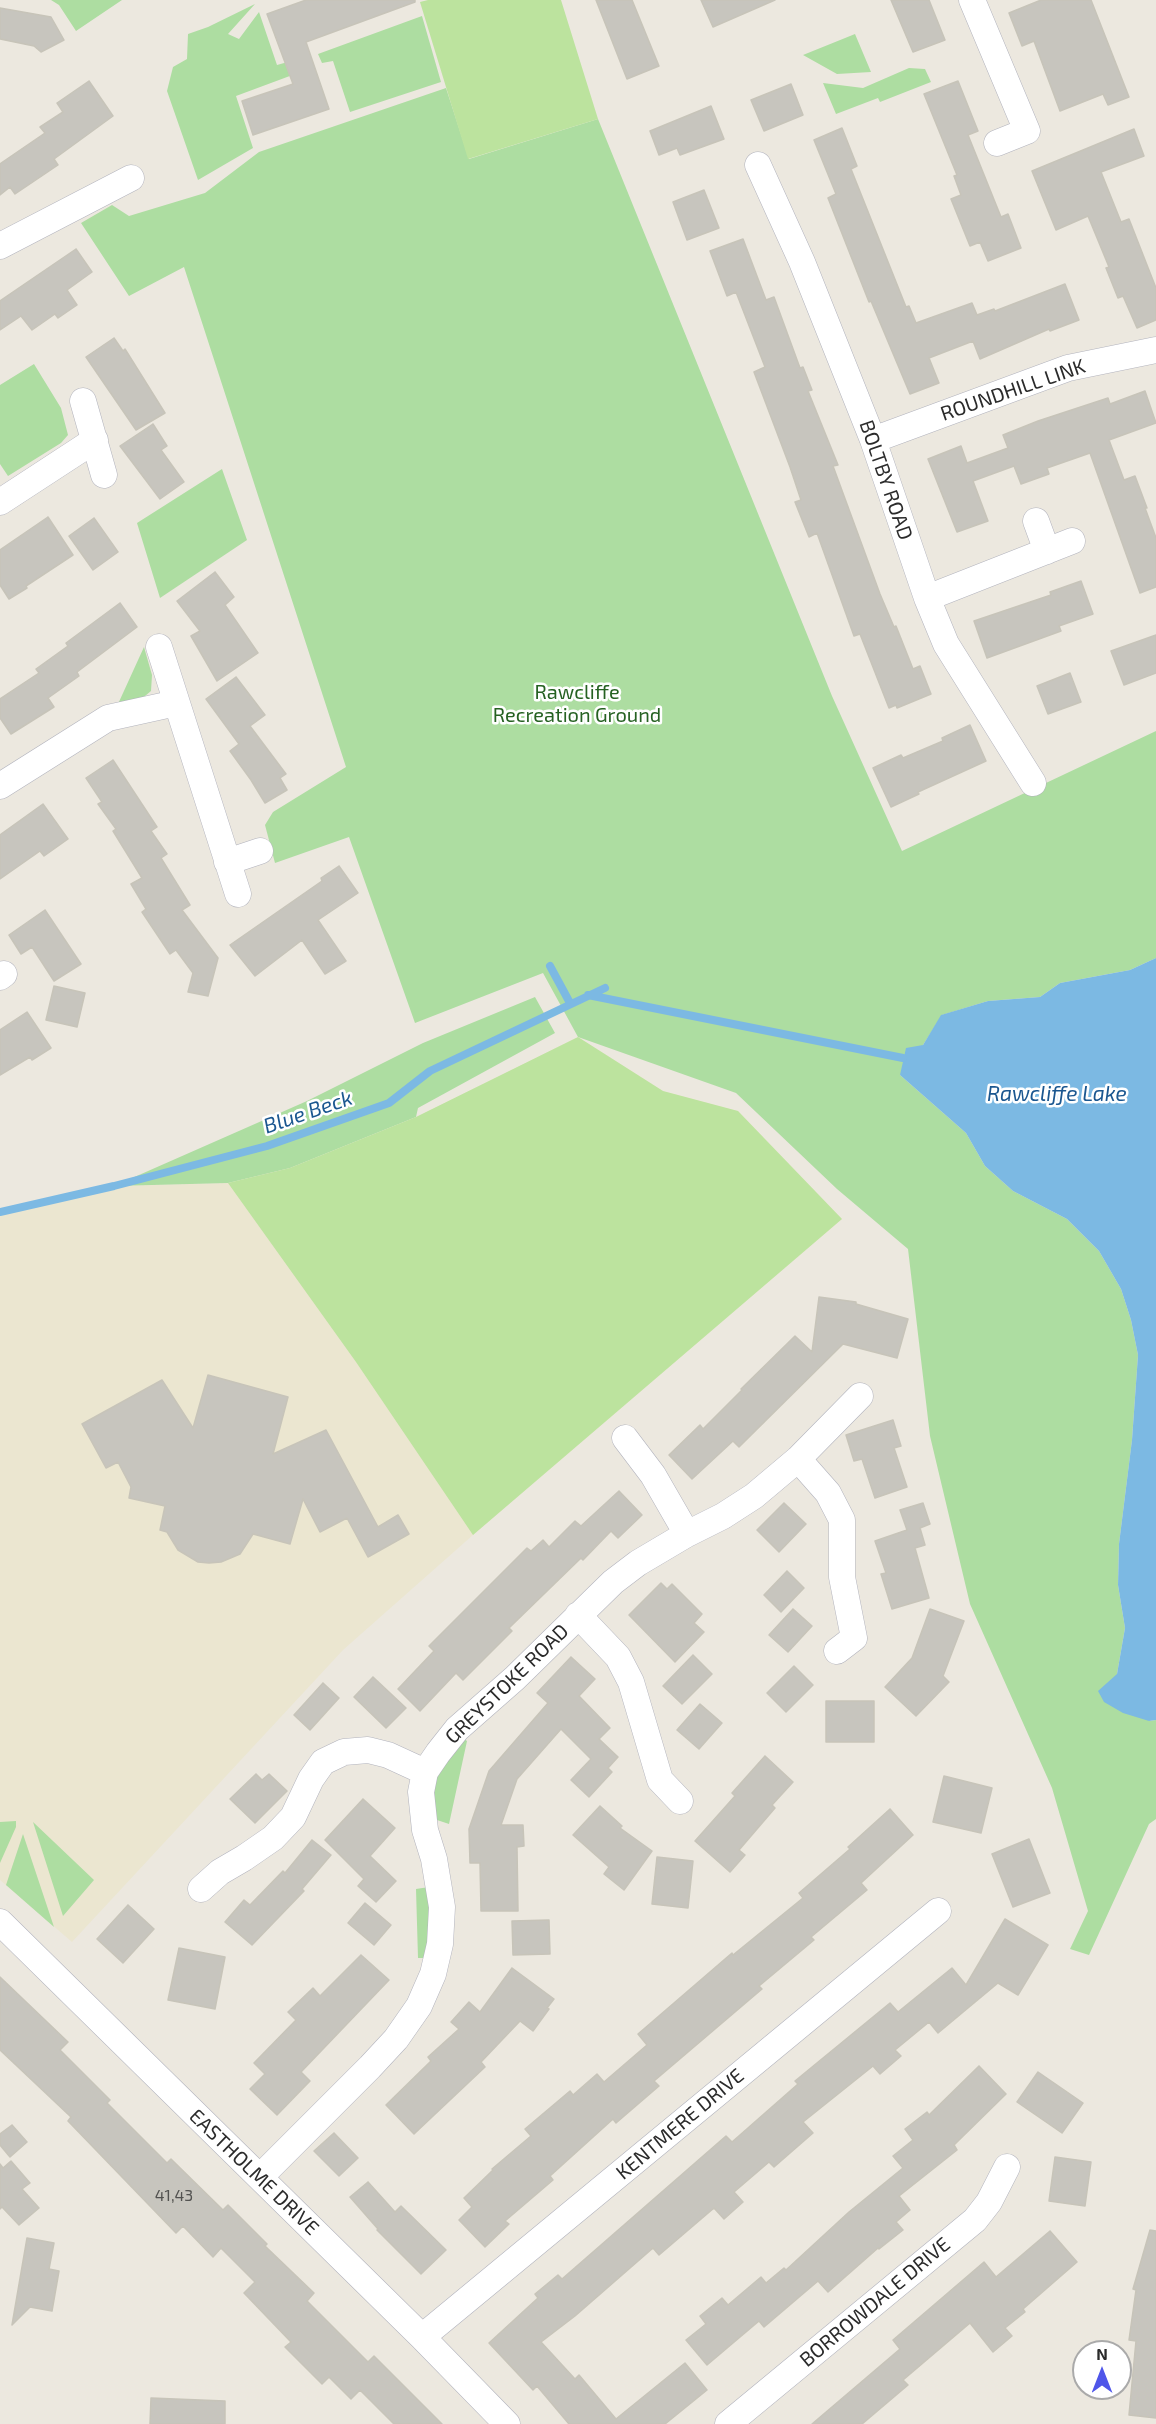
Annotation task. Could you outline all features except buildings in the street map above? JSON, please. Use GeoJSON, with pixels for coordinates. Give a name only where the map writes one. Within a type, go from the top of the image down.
{"type":"FeatureCollection","features":[{"type":"Feature","properties":{"kind":"street"},"geometry":{"type":"LineString","coordinates":[[972,0],[1027,131],[997,143]]}},
{"type":"Feature","properties":{"kind":"street","name":"BOLTBY ROAD"},"geometry":{"type":"LineString","coordinates":[[758,165],[802,262],[873,440],[927,598],[946,644],[1033,783]]}},
{"type":"Feature","properties":{"kind":"street"},"geometry":{"type":"LineString","coordinates":[[0,246],[131,178]]}},
{"type":"Feature","properties":{"kind":"street","name":"ROUNDHILL LINK"},"geometry":{"type":"LineString","coordinates":[[873,440],[1068,368],[1156,350]]}},
{"type":"Feature","properties":{"kind":"street"},"geometry":{"type":"LineString","coordinates":[[83,401],[105,475]]}},
{"type":"Feature","properties":{"kind":"street"},"geometry":{"type":"LineString","coordinates":[[0,502],[95,440]]}},
{"type":"Feature","properties":{"kind":"street"},"geometry":{"type":"LineString","coordinates":[[1036,520],[1047,551]]}},
{"type":"Feature","properties":{"kind":"street"},"geometry":{"type":"LineString","coordinates":[[927,598],[1072,541]]}},
{"type":"Feature","properties":{"kind":"street"},"geometry":{"type":"LineString","coordinates":[[159,647],[238,894]]}},
{"type":"Feature","properties":{"kind":"street"},"geometry":{"type":"LineString","coordinates":[[0,786],[108,718],[176,703]]}},
{"type":"Feature","properties":{"kind":"street"},"geometry":{"type":"LineString","coordinates":[[227,862],[260,851]]}},
{"type":"Feature","properties":{"kind":"street","name":"GREYSTOKE ROAD"},"geometry":{"type":"LineString","coordinates":[[260,2177],[370,2067],[396,2039],[419,2006],[433,1974],[440,1944],[442,1907],[422,1811],[421,1792],[425,1772],[457,1729],[515,1678],[613,1582],[638,1563],[723,1516],[753,1496],[798,1459],[861,1396]]}},
{"type":"Feature","properties":{"kind":"street"},"geometry":{"type":"LineString","coordinates":[[625,1438],[652,1475],[687,1534]]}},
{"type":"Feature","properties":{"kind":"street"},"geometry":{"type":"LineString","coordinates":[[798,1459],[828,1493],[842,1520],[842,1577],[854,1644]]}},
{"type":"Feature","properties":{"kind":"street"},"geometry":{"type":"LineString","coordinates":[[578,1615],[618,1657],[631,1682],[651,1784],[680,1801]]}},
{"type":"Feature","properties":{"kind":"street"},"geometry":{"type":"LineString","coordinates":[[201,1889],[210,1866],[244,1858],[273,1838],[293,1817],[311,1779],[323,1762],[344,1752],[368,1750],[425,1772]]}},
{"type":"Feature","properties":{"kind":"street","name":"KENTMERE DRIVE"},"geometry":{"type":"LineString","coordinates":[[422,2337],[938,1911]]}},
{"type":"Feature","properties":{"kind":"street","name":"EASTHOLME DRIVE"},"geometry":{"type":"LineString","coordinates":[[0,1922],[422,2337],[507,2424]]}},
{"type":"Feature","properties":{"kind":"street","name":"BORROWDALE DRIVE"},"geometry":{"type":"LineString","coordinates":[[728,2424],[975,2220],[989,2202],[1007,2167]]}},
{"type":"Feature","properties":{"kind":"shaded area"},"geometry":{"type":"Polygon","coordinates":[[[578,1037],[663,1091],[738,1111],[842,1219],[473,1535],[343,1650],[72,1942],[0,1880],[0,1212],[114,1186],[228,1183],[290,1168],[416,1117],[578,1037]]]}},
{"type":"Feature","properties":{"kind":"green space"},"geometry":{"type":"Polygon","coordinates":[[[51,0],[122,0],[76,31],[59,5],[51,0]]]}},
{"type":"Feature","properties":{"kind":"green space"},"geometry":{"type":"Polygon","coordinates":[[[428,0],[561,0],[598,119],[468,159],[420,2],[428,0]]]}},
{"type":"Feature","properties":{"kind":"green space"},"geometry":{"type":"Polygon","coordinates":[[[255,4],[228,34],[239,39],[259,12],[277,65],[309,56],[314,67],[236,96],[253,148],[198,180],[167,91],[173,67],[187,59],[188,34],[255,4]]]}},
{"type":"Feature","properties":{"kind":"green space"},"geometry":{"type":"Polygon","coordinates":[[[422,16],[441,82],[350,112],[333,61],[322,63],[318,54],[422,16]]]}},
{"type":"Feature","properties":{"kind":"green space"},"geometry":{"type":"Polygon","coordinates":[[[855,34],[871,72],[837,74],[803,55],[855,34]]]}},
{"type":"Feature","properties":{"kind":"green space"},"geometry":{"type":"Polygon","coordinates":[[[909,68],[925,69],[931,82],[880,102],[878,98],[836,114],[823,83],[863,88],[909,68]]]}},
{"type":"Feature","properties":{"kind":"green space","name":"Rawcliffe Recreation Ground"},"geometry":{"type":"Polygon","coordinates":[[[446,88],[469,159],[598,119],[832,696],[902,851],[1156,731],[1156,958],[1130,970],[1060,983],[1040,997],[988,1001],[942,1015],[900,1075],[966,1133],[985,1166],[1013,1191],[1067,1219],[1099,1251],[1121,1289],[1131,1320],[1138,1355],[1132,1440],[1119,1544],[1118,1585],[1125,1628],[1117,1674],[1149,1721],[1156,1720],[1156,1819],[1149,1824],[1089,1955],[1070,1949],[1088,1911],[1052,1788],[970,1604],[930,1436],[908,1249],[837,1189],[736,1093],[578,1037],[543,973],[415,1023],[349,837],[275,863],[265,825],[273,812],[346,767],[184,267],[129,296],[81,223],[112,205],[129,216],[205,193],[259,152],[446,88]]]}},
{"type":"Feature","properties":{"kind":"green space"},"geometry":{"type":"Polygon","coordinates":[[[34,364],[61,408],[68,435],[61,443],[8,476],[0,464],[0,385],[34,364]]]}},
{"type":"Feature","properties":{"kind":"green space"},"geometry":{"type":"Polygon","coordinates":[[[222,469],[247,540],[160,598],[137,523],[222,469]]]}},
{"type":"Feature","properties":{"kind":"green space"},"geometry":{"type":"Polygon","coordinates":[[[144,647],[152,675],[151,691],[139,701],[118,704],[144,647]]]}},
{"type":"Feature","properties":{"kind":"green space"},"geometry":{"type":"Polygon","coordinates":[[[535,997],[555,1033],[418,1108],[416,1117],[290,1168],[228,1183],[114,1186],[307,1101],[423,1043],[535,997]]]}},
{"type":"Feature","properties":{"kind":"green space"},"geometry":{"type":"Polygon","coordinates":[[[578,1037],[663,1091],[738,1111],[842,1219],[473,1535],[356,1362],[228,1183],[290,1168],[416,1117],[578,1037]]]}},
{"type":"Feature","properties":{"kind":"green space"},"geometry":{"type":"Polygon","coordinates":[[[461,1737],[467,1741],[449,1824],[434,1819],[431,1796],[439,1767],[461,1737]]]}},
{"type":"Feature","properties":{"kind":"green space"},"geometry":{"type":"Polygon","coordinates":[[[16,1821],[16,1827],[0,1863],[0,1822],[16,1821]]]}},
{"type":"Feature","properties":{"kind":"green space"},"geometry":{"type":"Polygon","coordinates":[[[33,1822],[94,1880],[63,1916],[33,1822]]]}},
{"type":"Feature","properties":{"kind":"green space"},"geometry":{"type":"Polygon","coordinates":[[[23,1834],[54,1927],[6,1885],[23,1834]]]}},
{"type":"Feature","properties":{"kind":"green space"},"geometry":{"type":"Polygon","coordinates":[[[429,1887],[431,1907],[427,1943],[424,1958],[418,1958],[416,1889],[429,1887]]]}},
{"type":"Feature","properties":{"kind":"water","name":"Rawcliffe Lake"},"geometry":{"type":"Polygon","coordinates":[[[1156,958],[1156,1720],[1149,1721],[1123,1713],[1104,1702],[1098,1691],[1117,1674],[1125,1628],[1118,1585],[1119,1544],[1132,1440],[1138,1355],[1131,1320],[1121,1289],[1099,1251],[1067,1219],[1013,1191],[985,1166],[966,1133],[900,1075],[906,1048],[923,1045],[941,1015],[988,1001],[1040,997],[1060,983],[1130,970],[1156,958]]]}},
{"type":"Feature","properties":{"kind":"waterway"},"geometry":{"type":"LineString","coordinates":[[550,966],[570,1003]]}},
{"type":"Feature","properties":{"kind":"waterway","name":"Blue Beck"},"geometry":{"type":"LineString","coordinates":[[0,1212],[114,1186],[267,1146],[389,1103],[430,1071],[605,988]]}},
{"type":"Feature","properties":{"kind":"waterway"},"geometry":{"type":"LineString","coordinates":[[588,995],[903,1058]]}}]}
